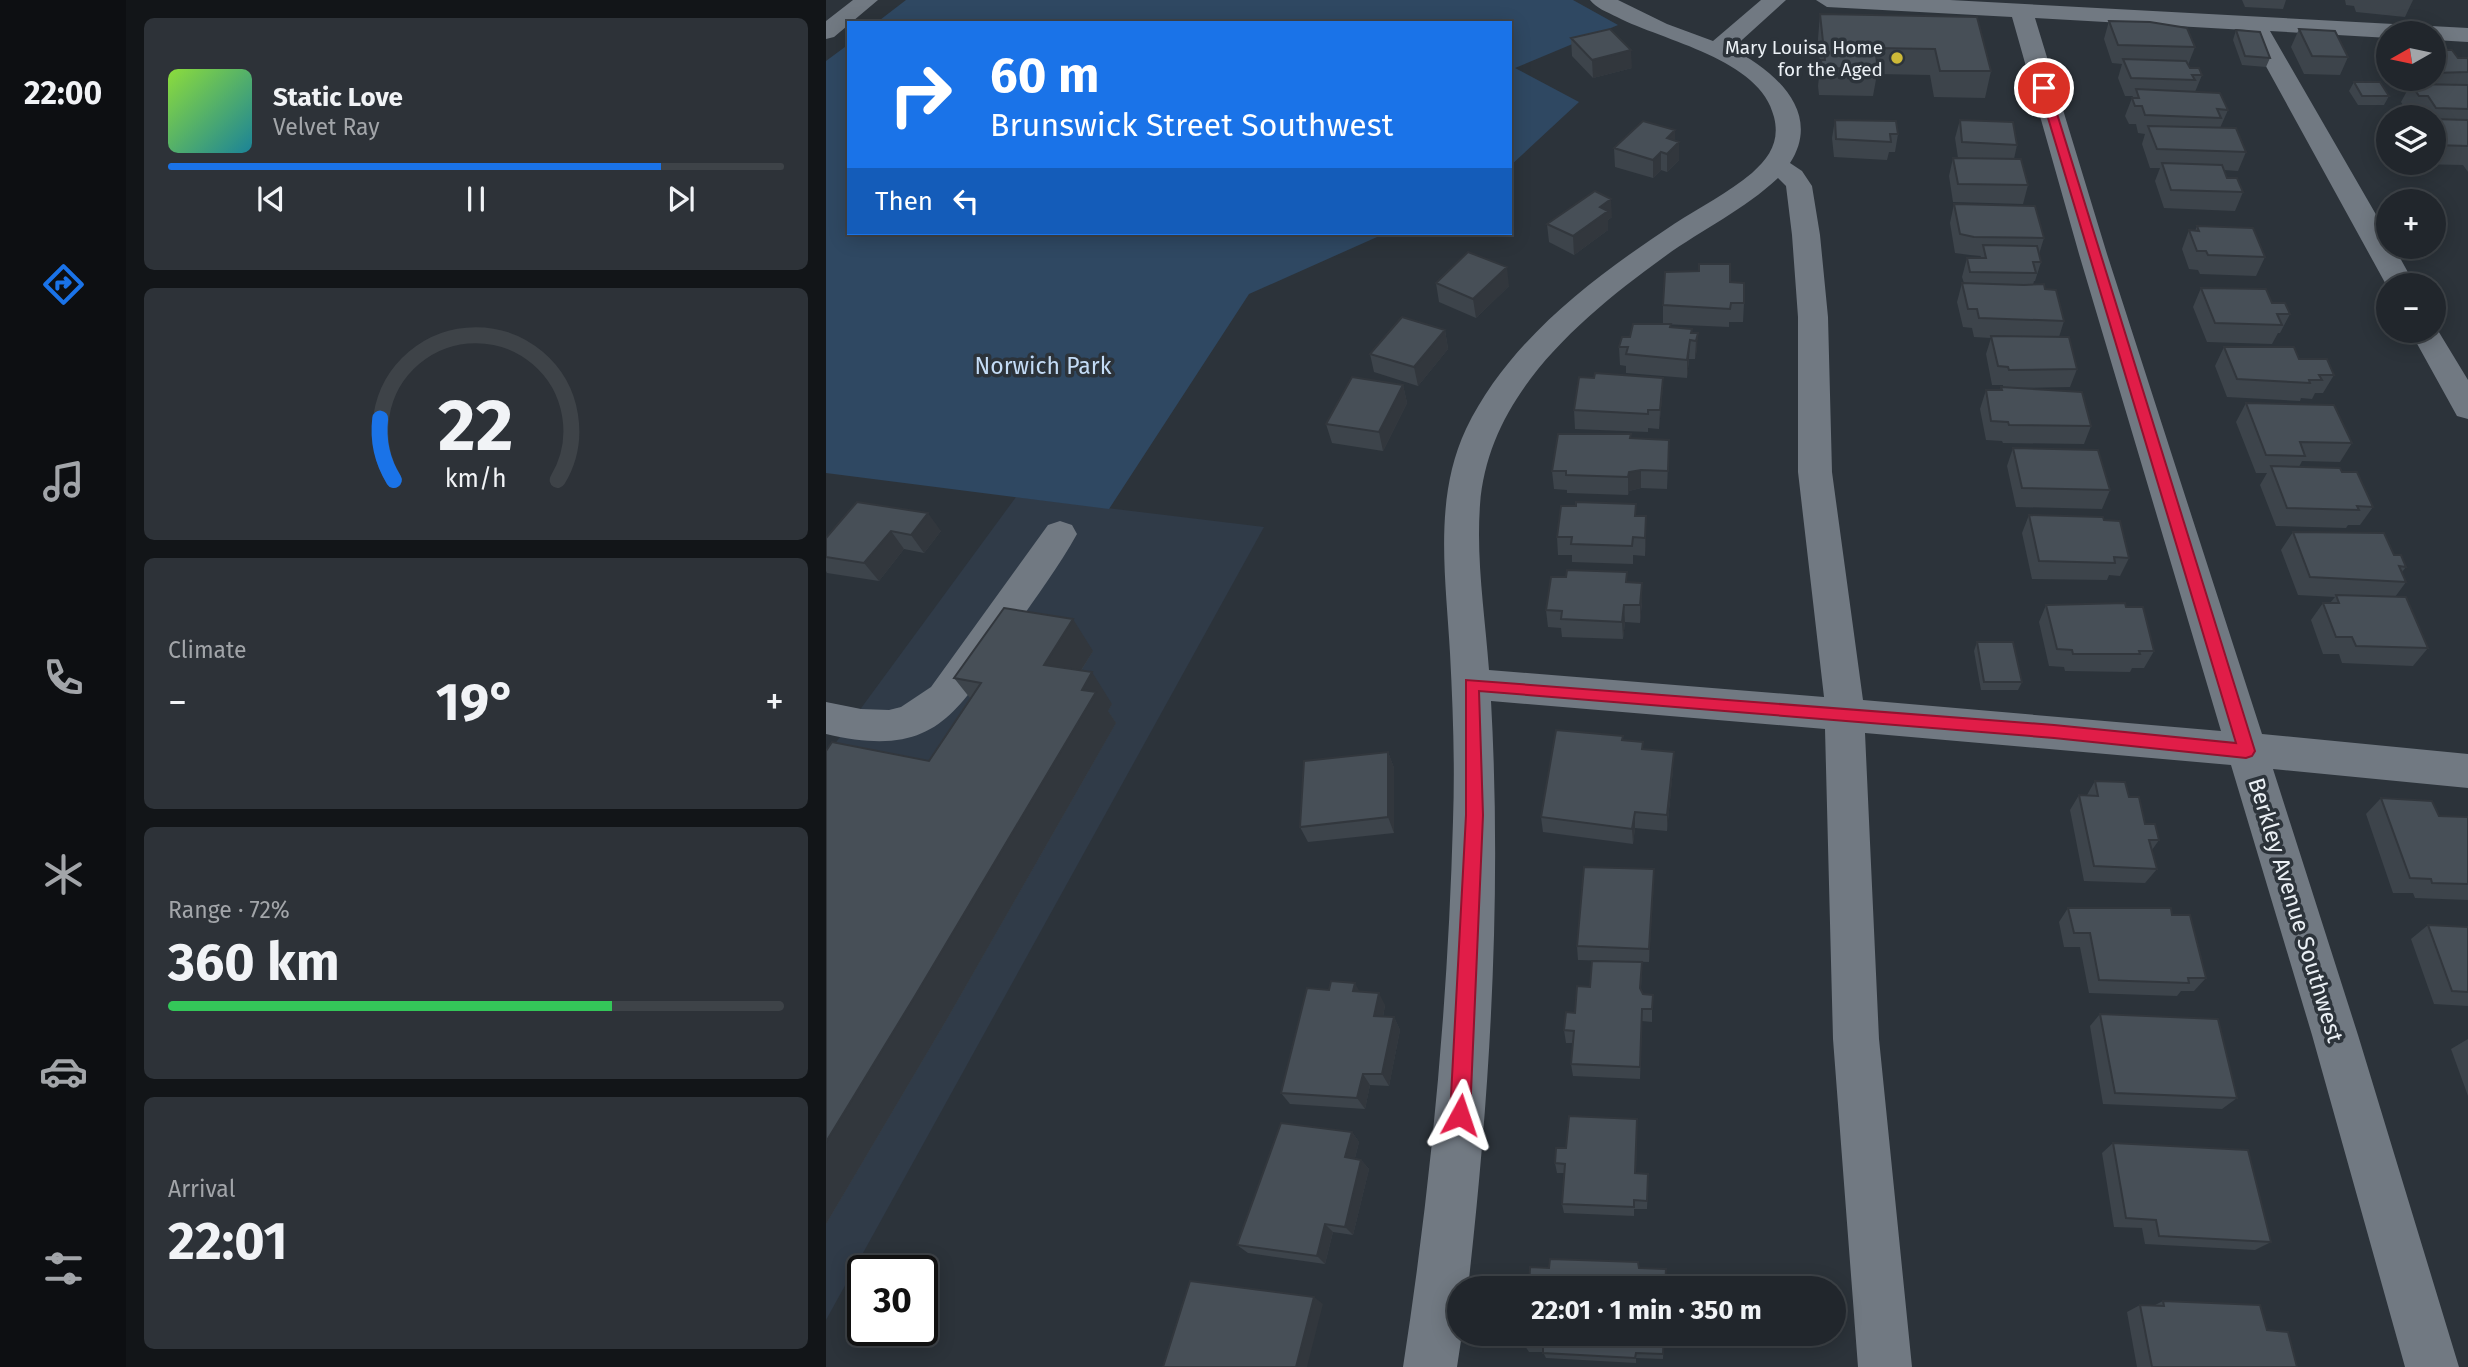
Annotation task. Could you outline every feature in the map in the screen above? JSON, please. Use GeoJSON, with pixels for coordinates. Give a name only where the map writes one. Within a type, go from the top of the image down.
{"type":"FeatureCollection","features":[{"type":"Feature","properties":{"kind":"street"},"geometry":{"type":"LineString","coordinates":[[826,32],[867,0]]}},
{"type":"Feature","properties":{"kind":"street"},"geometry":{"type":"LineString","coordinates":[[1430,1367],[1448,1248],[1465,1062],[1474,815],[1471,684],[1460,500],[1468,460],[1485,423],[1519,374],[1557,331],[1591,300],[1670,239],[1769,173],[1786,147],[1789,128],[1786,112],[1760,76],[1738,59],[1664,31],[1601,0]]}},
{"type":"Feature","properties":{"kind":"street"},"geometry":{"type":"LineString","coordinates":[[1717,49],[1775,0]]}},
{"type":"Feature","properties":{"kind":"street"},"geometry":{"type":"LineString","coordinates":[[1827,0],[2022,12],[2168,9],[2254,23],[2468,35]]}},
{"type":"Feature","properties":{"kind":"street","name":"Berkley Avenue Southwest"},"geometry":{"type":"LineString","coordinates":[[2022,12],[2093,254],[2432,1367]]}},
{"type":"Feature","properties":{"kind":"street"},"geometry":{"type":"LineString","coordinates":[[2254,23],[2347,185],[2394,273]]}},
{"type":"Feature","properties":{"kind":"street"},"geometry":{"type":"LineString","coordinates":[[1776,165],[1793,177],[1799,186],[1806,235],[1813,317],[1815,472],[1845,714],[1856,1038],[1885,1367]]}},
{"type":"Feature","properties":{"kind":"street"},"geometry":{"type":"LineString","coordinates":[[2432,343],[2468,408]]}},
{"type":"Feature","properties":{"kind":"street"},"geometry":{"type":"LineString","coordinates":[[826,718],[874,729],[901,725],[923,715],[946,698],[1060,534]]}},
{"type":"Feature","properties":{"kind":"street"},"geometry":{"type":"LineString","coordinates":[[1471,684],[1845,714],[2468,771]]}},
{"type":"Feature","properties":{"kind":"shaded area"},"geometry":{"type":"Polygon","coordinates":[[[1016,497],[1264,527],[862,1255],[847,1255],[847,1282],[826,1320],[826,756],[1016,497]]]}},
{"type":"Feature","properties":{"kind":"green space"},"geometry":{"type":"Polygon","coordinates":[[[906,0],[1573,0],[1618,25],[1515,68],[1579,102],[1512,164],[1512,21],[879,21],[906,0]]]}},
{"type":"Feature","properties":{"kind":"green space","name":"Norwich Park"},"geometry":{"type":"Polygon","coordinates":[[[847,45],[847,235],[1382,235],[1249,294],[1109,509],[826,473],[826,61],[847,45]]]}},
{"type":"Feature","properties":{"kind":"building"},"geometry":{"type":"Polygon","coordinates":[[[1820,14],[1977,17],[1991,71],[1940,71],[1935,49],[1875,48],[1878,69],[1822,68],[1821,60],[1825,60],[1820,14]]]}},
{"type":"Feature","properties":{"kind":"building"},"geometry":{"type":"Polygon","coordinates":[[[2109,21],[2150,22],[2187,28],[2195,47],[2118,45],[2109,21]]]}},
{"type":"Feature","properties":{"kind":"building"},"geometry":{"type":"Polygon","coordinates":[[[1610,29],[1631,50],[1592,60],[1571,38],[1610,29]]]}},
{"type":"Feature","properties":{"kind":"building"},"geometry":{"type":"Polygon","coordinates":[[[2299,29],[2335,31],[2348,57],[2312,56],[2299,29]]]}},
{"type":"Feature","properties":{"kind":"building"},"geometry":{"type":"Polygon","coordinates":[[[2236,30],[2260,32],[2270,58],[2245,56],[2236,30]]]}},
{"type":"Feature","properties":{"kind":"building"},"geometry":{"type":"Polygon","coordinates":[[[2446,50],[2452,50],[2458,58],[2468,58],[2468,72],[2446,73],[2446,50]]]}},
{"type":"Feature","properties":{"kind":"building"},"geometry":{"type":"Polygon","coordinates":[[[2123,59],[2186,61],[2190,68],[2199,68],[2202,75],[2192,75],[2195,80],[2131,78],[2123,59]]]}},
{"type":"Feature","properties":{"kind":"building"},"geometry":{"type":"Polygon","coordinates":[[[2354,82],[2376,82],[2376,91],[2386,91],[2389,96],[2362,96],[2354,82]]]}},
{"type":"Feature","properties":{"kind":"building"},"geometry":{"type":"Polygon","coordinates":[[[2446,85],[2468,85],[2468,109],[2446,108],[2446,105],[2434,105],[2428,96],[2419,96],[2416,91],[2446,91],[2446,85]]]}},
{"type":"Feature","properties":{"kind":"building"},"geometry":{"type":"Polygon","coordinates":[[[2136,89],[2220,93],[2228,110],[2217,109],[2221,118],[2145,115],[2142,106],[2135,106],[2132,98],[2139,98],[2136,89]]]}},
{"type":"Feature","properties":{"kind":"building"},"geometry":{"type":"Polygon","coordinates":[[[2446,119],[2468,120],[2468,146],[2446,145],[2446,119]]]}},
{"type":"Feature","properties":{"kind":"building"},"geometry":{"type":"Polygon","coordinates":[[[1835,120],[1896,121],[1898,134],[1890,134],[1891,142],[1836,139],[1835,120]]]}},
{"type":"Feature","properties":{"kind":"building"},"geometry":{"type":"Polygon","coordinates":[[[1960,120],[2013,122],[2017,145],[1962,142],[1960,120]]]}},
{"type":"Feature","properties":{"kind":"building"},"geometry":{"type":"Polygon","coordinates":[[[1643,121],[1675,130],[1667,138],[1679,142],[1667,154],[1661,152],[1653,160],[1614,148],[1643,121]]]}},
{"type":"Feature","properties":{"kind":"building"},"geometry":{"type":"Polygon","coordinates":[[[2148,126],[2236,128],[2246,152],[2157,149],[2148,126]]]}},
{"type":"Feature","properties":{"kind":"building"},"geometry":{"type":"Polygon","coordinates":[[[1953,158],[2021,159],[2028,185],[1958,184],[1953,158]]]}},
{"type":"Feature","properties":{"kind":"building"},"geometry":{"type":"Polygon","coordinates":[[[2162,163],[2222,165],[2227,178],[2237,178],[2243,192],[2171,190],[2162,163]]]}},
{"type":"Feature","properties":{"kind":"building"},"geometry":{"type":"Polygon","coordinates":[[[1595,191],[1611,199],[1600,207],[1608,211],[1573,236],[1547,224],[1595,191]]]}},
{"type":"Feature","properties":{"kind":"building"},"geometry":{"type":"Polygon","coordinates":[[[1954,204],[2035,206],[2044,238],[1974,237],[1960,234],[1954,204]]]}},
{"type":"Feature","properties":{"kind":"building"},"geometry":{"type":"Polygon","coordinates":[[[2197,226],[2253,228],[2265,257],[2208,255],[2206,251],[2197,251],[2189,230],[2199,231],[2197,226]]]}},
{"type":"Feature","properties":{"kind":"building"},"geometry":{"type":"Polygon","coordinates":[[[1983,245],[2037,246],[2041,262],[2033,262],[2036,273],[1970,272],[1967,258],[1986,258],[1983,245]]]}},
{"type":"Feature","properties":{"kind":"building"},"geometry":{"type":"Polygon","coordinates":[[[1468,252],[1507,267],[1473,299],[1436,283],[1468,252]]]}},
{"type":"Feature","properties":{"kind":"building"},"geometry":{"type":"Polygon","coordinates":[[[1699,264],[1730,264],[1730,282],[1744,283],[1744,303],[1731,303],[1730,309],[1663,305],[1665,272],[1699,271],[1699,264]]]}},
{"type":"Feature","properties":{"kind":"building"},"geometry":{"type":"Polygon","coordinates":[[[1962,283],[2044,284],[2045,289],[2056,290],[2064,321],[1979,318],[1977,309],[1968,309],[1962,283]]]}},
{"type":"Feature","properties":{"kind":"building"},"geometry":{"type":"Polygon","coordinates":[[[2201,288],[2266,289],[2272,303],[2285,303],[2290,314],[2277,314],[2282,325],[2215,323],[2201,288]]]}},
{"type":"Feature","properties":{"kind":"building"},"geometry":{"type":"Polygon","coordinates":[[[1402,317],[1445,330],[1414,367],[1370,354],[1402,317]]]}},
{"type":"Feature","properties":{"kind":"building"},"geometry":{"type":"Polygon","coordinates":[[[1633,324],[1671,324],[1670,327],[1692,329],[1691,333],[1698,333],[1696,341],[1690,340],[1687,360],[1626,354],[1628,347],[1619,347],[1622,337],[1630,337],[1633,324]]]}},
{"type":"Feature","properties":{"kind":"building"},"geometry":{"type":"Polygon","coordinates":[[[1991,336],[2069,337],[2077,369],[2009,370],[2008,367],[1998,366],[1991,336]]]}},
{"type":"Feature","properties":{"kind":"building"},"geometry":{"type":"Polygon","coordinates":[[[2224,347],[2294,347],[2299,359],[2327,359],[2334,375],[2319,375],[2322,380],[2309,380],[2310,383],[2237,379],[2224,347]]]}},
{"type":"Feature","properties":{"kind":"building"},"geometry":{"type":"Polygon","coordinates":[[[1595,373],[1663,378],[1660,410],[1648,410],[1648,414],[1574,410],[1579,377],[1594,378],[1595,373]]]}},
{"type":"Feature","properties":{"kind":"building"},"geometry":{"type":"Polygon","coordinates":[[[1352,377],[1403,385],[1379,432],[1326,424],[1352,377]]]}},
{"type":"Feature","properties":{"kind":"building"},"geometry":{"type":"Polygon","coordinates":[[[2001,387],[2082,392],[2091,426],[2009,425],[2008,422],[1991,421],[1986,390],[2002,390],[2001,387]]]}},
{"type":"Feature","properties":{"kind":"building"},"geometry":{"type":"Polygon","coordinates":[[[2246,403],[2334,405],[2352,443],[2300,442],[2305,456],[2266,455],[2246,403]]]}},
{"type":"Feature","properties":{"kind":"building"},"geometry":{"type":"Polygon","coordinates":[[[1558,434],[1631,434],[1630,438],[1669,440],[1668,471],[1641,470],[1629,472],[1628,477],[1566,475],[1566,471],[1552,471],[1558,434]]]}},
{"type":"Feature","properties":{"kind":"building"},"geometry":{"type":"Polygon","coordinates":[[[2013,448],[2098,450],[2110,490],[2022,488],[2013,448]]]}},
{"type":"Feature","properties":{"kind":"building"},"geometry":{"type":"Polygon","coordinates":[[[2271,466],[2340,468],[2342,472],[2357,472],[2373,507],[2357,506],[2359,510],[2287,508],[2271,466]]]}},
{"type":"Feature","properties":{"kind":"building"},"geometry":{"type":"Polygon","coordinates":[[[857,502],[928,513],[911,535],[891,531],[864,563],[826,557],[826,538],[857,502]]]}},
{"type":"Feature","properties":{"kind":"building"},"geometry":{"type":"Polygon","coordinates":[[[1576,502],[1636,504],[1635,516],[1646,516],[1645,538],[1633,537],[1632,546],[1571,544],[1572,537],[1557,537],[1561,506],[1576,506],[1576,502]]]}},
{"type":"Feature","properties":{"kind":"building"},"geometry":{"type":"Polygon","coordinates":[[[2029,515],[2103,517],[2104,520],[2120,521],[2129,558],[2114,557],[2115,563],[2039,561],[2029,515]]]}},
{"type":"Feature","properties":{"kind":"building"},"geometry":{"type":"Polygon","coordinates":[[[2293,532],[2384,533],[2394,555],[2401,555],[2406,567],[2399,566],[2406,582],[2310,577],[2293,532]]]}},
{"type":"Feature","properties":{"kind":"building"},"geometry":{"type":"Polygon","coordinates":[[[1567,570],[1627,572],[1626,582],[1642,583],[1640,605],[1624,605],[1622,622],[1561,619],[1562,611],[1546,610],[1551,577],[1566,577],[1567,570]]]}},
{"type":"Feature","properties":{"kind":"building"},"geometry":{"type":"Polygon","coordinates":[[[2336,595],[2406,597],[2428,648],[2356,646],[2352,637],[2336,637],[2323,603],[2339,603],[2336,595]]]}},
{"type":"Feature","properties":{"kind":"building"},"geometry":{"type":"Polygon","coordinates":[[[2125,603],[2126,607],[2143,607],[2154,651],[2139,651],[2140,654],[2073,654],[2072,650],[2057,649],[2046,605],[2125,603]]]}},
{"type":"Feature","properties":{"kind":"building"},"geometry":{"type":"Polygon","coordinates":[[[1004,608],[1073,619],[1044,665],[1092,672],[1082,690],[1096,692],[826,1142],[826,751],[832,742],[929,761],[981,683],[954,678],[1004,608]]]}},
{"type":"Feature","properties":{"kind":"building"},"geometry":{"type":"Polygon","coordinates":[[[1977,642],[2013,642],[2022,682],[1984,682],[1977,642]]]}},
{"type":"Feature","properties":{"kind":"building"},"geometry":{"type":"Polygon","coordinates":[[[1556,730],[1623,736],[1622,740],[1643,742],[1642,749],[1674,752],[1667,815],[1635,812],[1632,829],[1541,817],[1556,730]]]}},
{"type":"Feature","properties":{"kind":"building"},"geometry":{"type":"Polygon","coordinates":[[[1388,752],[1388,817],[1300,827],[1304,761],[1388,752]]]}},
{"type":"Feature","properties":{"kind":"building"},"geometry":{"type":"Polygon","coordinates":[[[2095,781],[2125,782],[2129,797],[2139,797],[2145,824],[2155,824],[2159,840],[2149,840],[2157,869],[2094,866],[2079,795],[2098,796],[2095,781]]]}},
{"type":"Feature","properties":{"kind":"building"},"geometry":{"type":"Polygon","coordinates":[[[2381,798],[2432,801],[2439,816],[2468,817],[2468,884],[2432,883],[2431,879],[2410,878],[2381,798]]]}},
{"type":"Feature","properties":{"kind":"building"},"geometry":{"type":"Polygon","coordinates":[[[1584,867],[1654,869],[1649,949],[1577,946],[1584,867]]]}},
{"type":"Feature","properties":{"kind":"building"},"geometry":{"type":"Polygon","coordinates":[[[2068,908],[2171,908],[2172,915],[2190,915],[2206,978],[2188,978],[2189,983],[2099,980],[2090,933],[2074,933],[2068,908]]]}},
{"type":"Feature","properties":{"kind":"building"},"geometry":{"type":"Polygon","coordinates":[[[2428,925],[2468,927],[2468,992],[2452,991],[2428,925]]]}},
{"type":"Feature","properties":{"kind":"building"},"geometry":{"type":"Polygon","coordinates":[[[1592,961],[1642,962],[1640,988],[1643,994],[1653,995],[1652,1009],[1642,1009],[1640,1067],[1571,1064],[1574,1031],[1564,1030],[1566,1012],[1575,1013],[1577,986],[1590,987],[1592,961]]]}},
{"type":"Feature","properties":{"kind":"building"},"geometry":{"type":"Polygon","coordinates":[[[1331,981],[1355,983],[1353,991],[1379,993],[1374,1016],[1394,1017],[1382,1074],[1363,1074],[1357,1098],[1281,1093],[1307,988],[1329,990],[1331,981]]]}},
{"type":"Feature","properties":{"kind":"building"},"geometry":{"type":"Polygon","coordinates":[[[2100,1014],[2218,1019],[2237,1098],[2115,1093],[2100,1014]]]}},
{"type":"Feature","properties":{"kind":"building"},"geometry":{"type":"Polygon","coordinates":[[[1569,1116],[1637,1119],[1635,1173],[1648,1174],[1647,1201],[1634,1200],[1634,1207],[1562,1204],[1565,1164],[1555,1163],[1556,1148],[1566,1148],[1569,1116]]]}},
{"type":"Feature","properties":{"kind":"building"},"geometry":{"type":"Polygon","coordinates":[[[1281,1123],[1352,1132],[1345,1157],[1361,1160],[1345,1227],[1325,1224],[1317,1256],[1237,1245],[1281,1123]]]}},
{"type":"Feature","properties":{"kind":"building"},"geometry":{"type":"Polygon","coordinates":[[[2113,1143],[2248,1150],[2271,1242],[2159,1236],[2156,1220],[2126,1218],[2113,1143]]]}},
{"type":"Feature","properties":{"kind":"building"},"geometry":{"type":"Polygon","coordinates":[[[1550,1259],[1638,1262],[1639,1268],[1666,1269],[1666,1276],[1530,1276],[1530,1267],[1549,1268],[1550,1259]]]}},
{"type":"Feature","properties":{"kind":"building"},"geometry":{"type":"Polygon","coordinates":[[[1190,1281],[1314,1297],[1296,1367],[1163,1367],[1190,1281]]]}},
{"type":"Feature","properties":{"kind":"building"},"geometry":{"type":"Polygon","coordinates":[[[2163,1301],[2260,1305],[2267,1330],[2288,1332],[2297,1367],[2152,1367],[2140,1305],[2164,1306],[2163,1301]]]}},
{"type":"Feature","properties":{"kind":"building"},"geometry":{"type":"Polygon","coordinates":[[[1525,1346],[1663,1346],[1663,1354],[1636,1353],[1635,1358],[1543,1353],[1543,1347],[1525,1346]]]}},
{"type":"Feature","properties":{"kind":"place","name":"Mary Louisa Home for the Aged"},"geometry":{"type":"Point","coordinates":[1897,58]}},
{"type":"Feature","properties":{"kind":"route"},"geometry":{"type":"LineString","coordinates":[[1460,1115],[1465,1062],[1474,815],[1471,684],[2054,732],[2246,751],[2044,88]]}}]}
